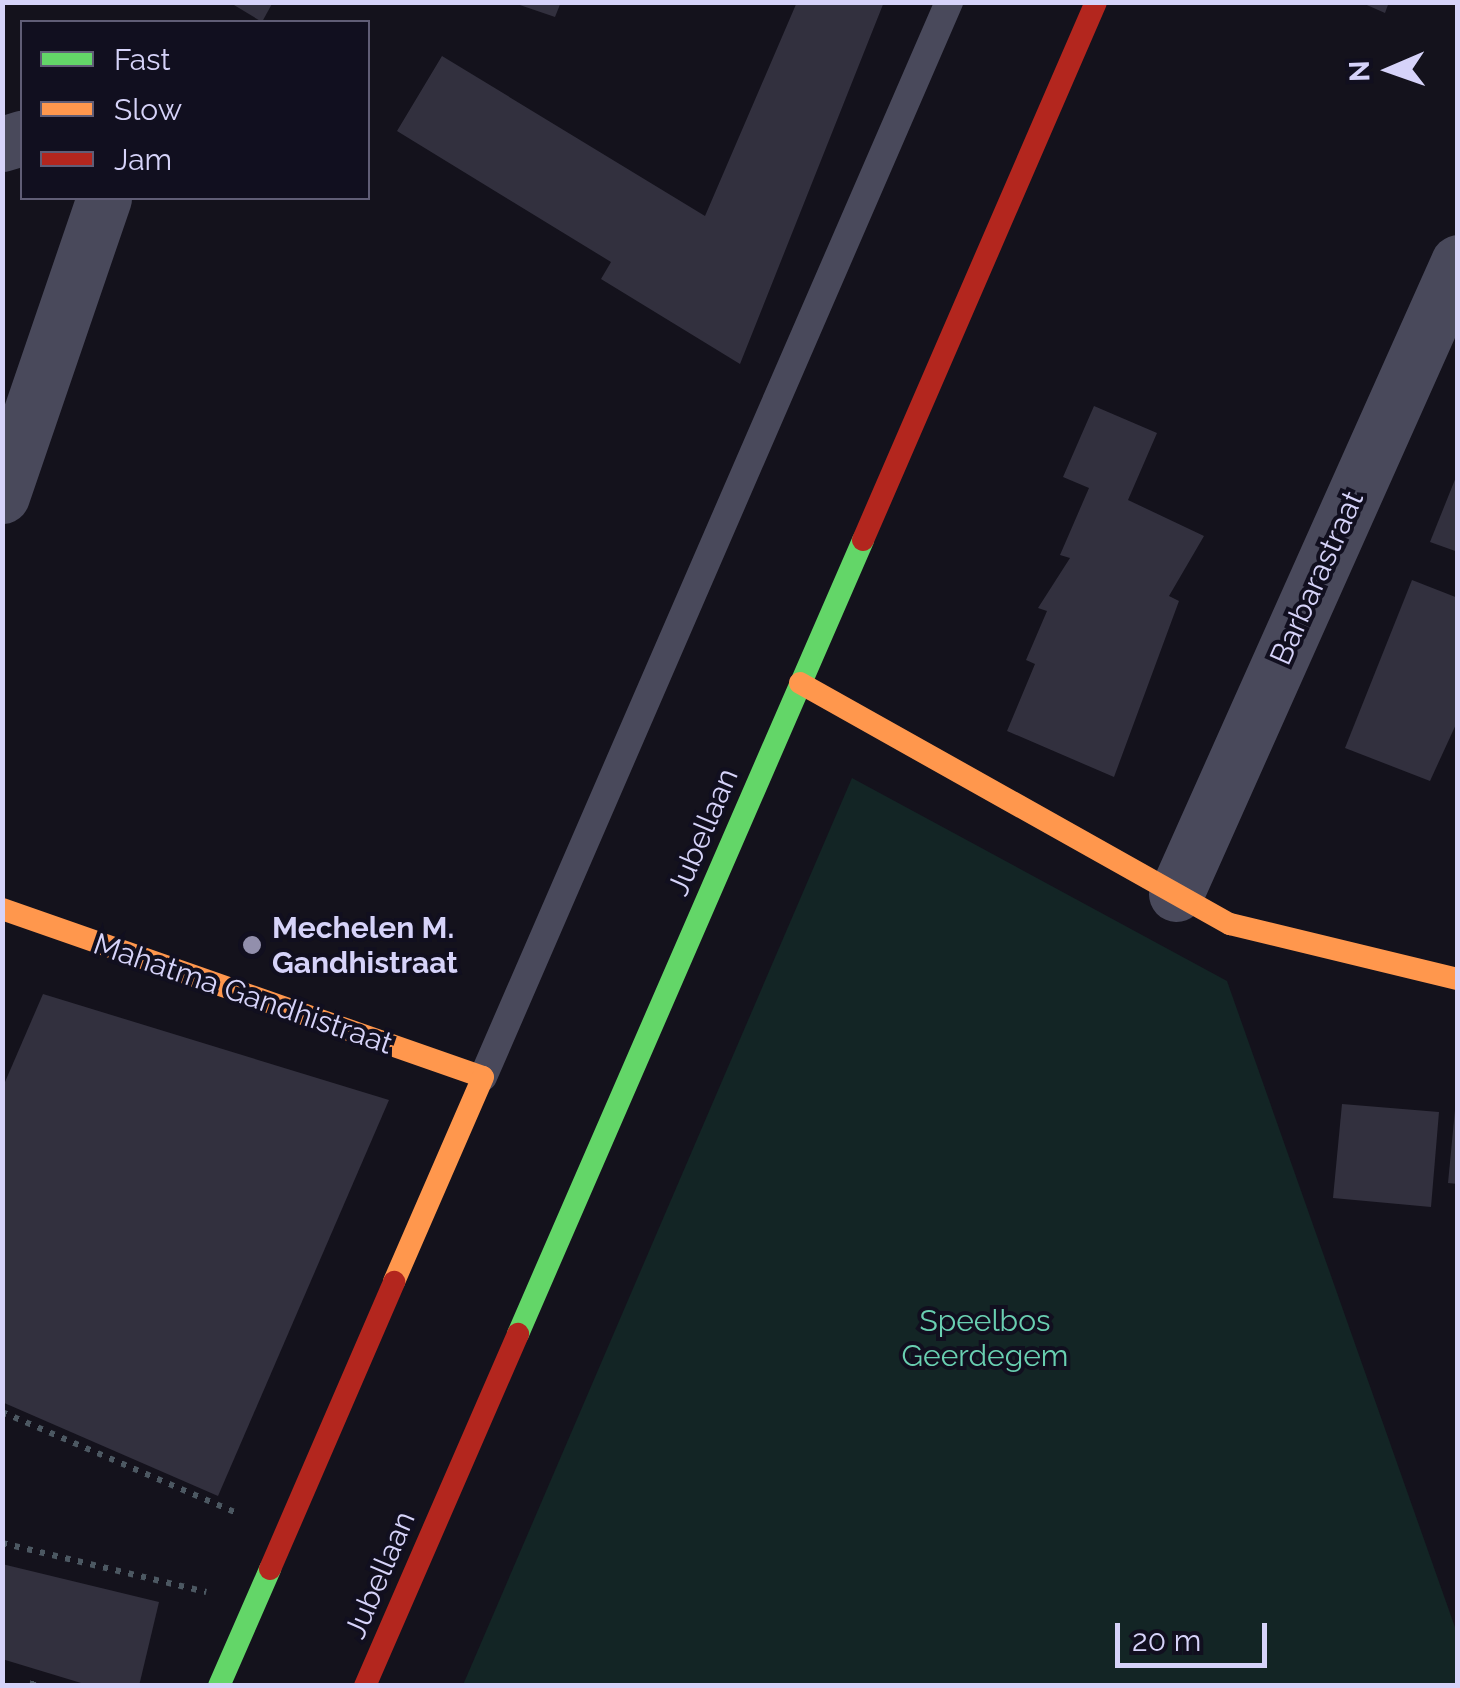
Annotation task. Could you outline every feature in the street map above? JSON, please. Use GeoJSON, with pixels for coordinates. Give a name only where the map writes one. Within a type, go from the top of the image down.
{"type":"FeatureCollection","features":[{"type":"Feature","properties":{"kind":"street","name":"Jubellaan"},"geometry":{"type":"LineString","coordinates":[[365,1686],[1096,2]]}},
{"type":"Feature","properties":{"kind":"street"},"geometry":{"type":"LineString","coordinates":[[2,496],[103,200]]}},
{"type":"Feature","properties":{"kind":"street","name":"Barbarastraat"},"geometry":{"type":"LineString","coordinates":[[1176,894],[1458,262]]}},
{"type":"Feature","properties":{"kind":"street"},"geometry":{"type":"LineString","coordinates":[[800,683],[1230,924],[1458,979]]}},
{"type":"Feature","properties":{"kind":"street","name":"Mahatma Gandhistraat"},"geometry":{"type":"LineString","coordinates":[[2,909],[483,1077]]}},
{"type":"Feature","properties":{"kind":"street"},"geometry":{"type":"LineString","coordinates":[[219,1686],[282,1533],[483,1077]]}},
{"type":"Feature","properties":{"kind":"lane"},"geometry":{"type":"LineString","coordinates":[[483,1077],[949,2]]}},
{"type":"Feature","properties":{"kind":"path"},"geometry":{"type":"LineString","coordinates":[[2,1412],[282,1533]]}},
{"type":"Feature","properties":{"kind":"path"},"geometry":{"type":"LineString","coordinates":[[2,1543],[257,1600]]}},
{"type":"Feature","properties":{"kind":"green space","name":"Speelbos Geerdegem"},"geometry":{"type":"Polygon","coordinates":[[[852,778],[1227,981],[1457,1633],[1457,1685],[463,1685],[852,778]]]}},
{"type":"Feature","properties":{"kind":"building"},"geometry":{"type":"Polygon","coordinates":[[[229,2],[273,2],[263,20],[229,2]]]}},
{"type":"Feature","properties":{"kind":"building"},"geometry":{"type":"Polygon","coordinates":[[[511,2],[561,2],[555,17],[511,2]]]}},
{"type":"Feature","properties":{"kind":"building"},"geometry":{"type":"Polygon","coordinates":[[[797,2],[884,2],[740,364],[601,279],[611,262],[397,131],[442,56],[705,216],[797,2]]]}},
{"type":"Feature","properties":{"kind":"building"},"geometry":{"type":"Polygon","coordinates":[[[1360,2],[1389,2],[1385,13],[1360,2]]]}},
{"type":"Feature","properties":{"kind":"building"},"geometry":{"type":"Polygon","coordinates":[[[1094,406],[1157,433],[1128,500],[1204,536],[1169,596],[1179,601],[1114,777],[1007,731],[1035,664],[1026,660],[1047,611],[1038,608],[1070,558],[1060,555],[1089,488],[1063,477],[1094,406]]]}},
{"type":"Feature","properties":{"kind":"building"},"geometry":{"type":"Polygon","coordinates":[[[1458,472],[1458,552],[1430,542],[1458,472]]]}},
{"type":"Feature","properties":{"kind":"building"},"geometry":{"type":"Polygon","coordinates":[[[1412,580],[1458,598],[1458,720],[1430,781],[1345,748],[1412,580]]]}},
{"type":"Feature","properties":{"kind":"building"},"geometry":{"type":"Polygon","coordinates":[[[43,994],[389,1100],[218,1496],[2,1402],[2,1089],[43,994]]]}},
{"type":"Feature","properties":{"kind":"building"},"geometry":{"type":"Polygon","coordinates":[[[1342,1104],[1439,1112],[1431,1207],[1333,1198],[1342,1104]]]}},
{"type":"Feature","properties":{"kind":"building"},"geometry":{"type":"Polygon","coordinates":[[[1458,1110],[1458,1184],[1448,1183],[1458,1110]]]}},
{"type":"Feature","properties":{"kind":"building"},"geometry":{"type":"Polygon","coordinates":[[[2,1564],[159,1602],[139,1686],[91,1686],[2,1659],[2,1564]]]}},
{"type":"Feature","properties":{"kind":"traffic: fast"},"geometry":{"type":"LineString","coordinates":[[518,1334],[863,540]]}},
{"type":"Feature","properties":{"kind":"traffic: fast"},"geometry":{"type":"LineString","coordinates":[[219,1686],[270,1569]]}},
{"type":"Feature","properties":{"kind":"traffic: slow"},"geometry":{"type":"LineString","coordinates":[[800,683],[1230,924],[1458,979]]}},
{"type":"Feature","properties":{"kind":"traffic: slow"},"geometry":{"type":"LineString","coordinates":[[2,909],[483,1077],[394,1282]]}},
{"type":"Feature","properties":{"kind":"traffic: jam"},"geometry":{"type":"LineString","coordinates":[[863,540],[1096,2]]}},
{"type":"Feature","properties":{"kind":"traffic: jam"},"geometry":{"type":"LineString","coordinates":[[270,1569],[394,1282]]}},
{"type":"Feature","properties":{"kind":"traffic: jam"},"geometry":{"type":"LineString","coordinates":[[365,1686],[518,1334]]}},
{"type":"Feature","properties":{"kind":"place","name":"Mechelen M. Gandhistraat"},"geometry":{"type":"Point","coordinates":[252,945]}}]}
